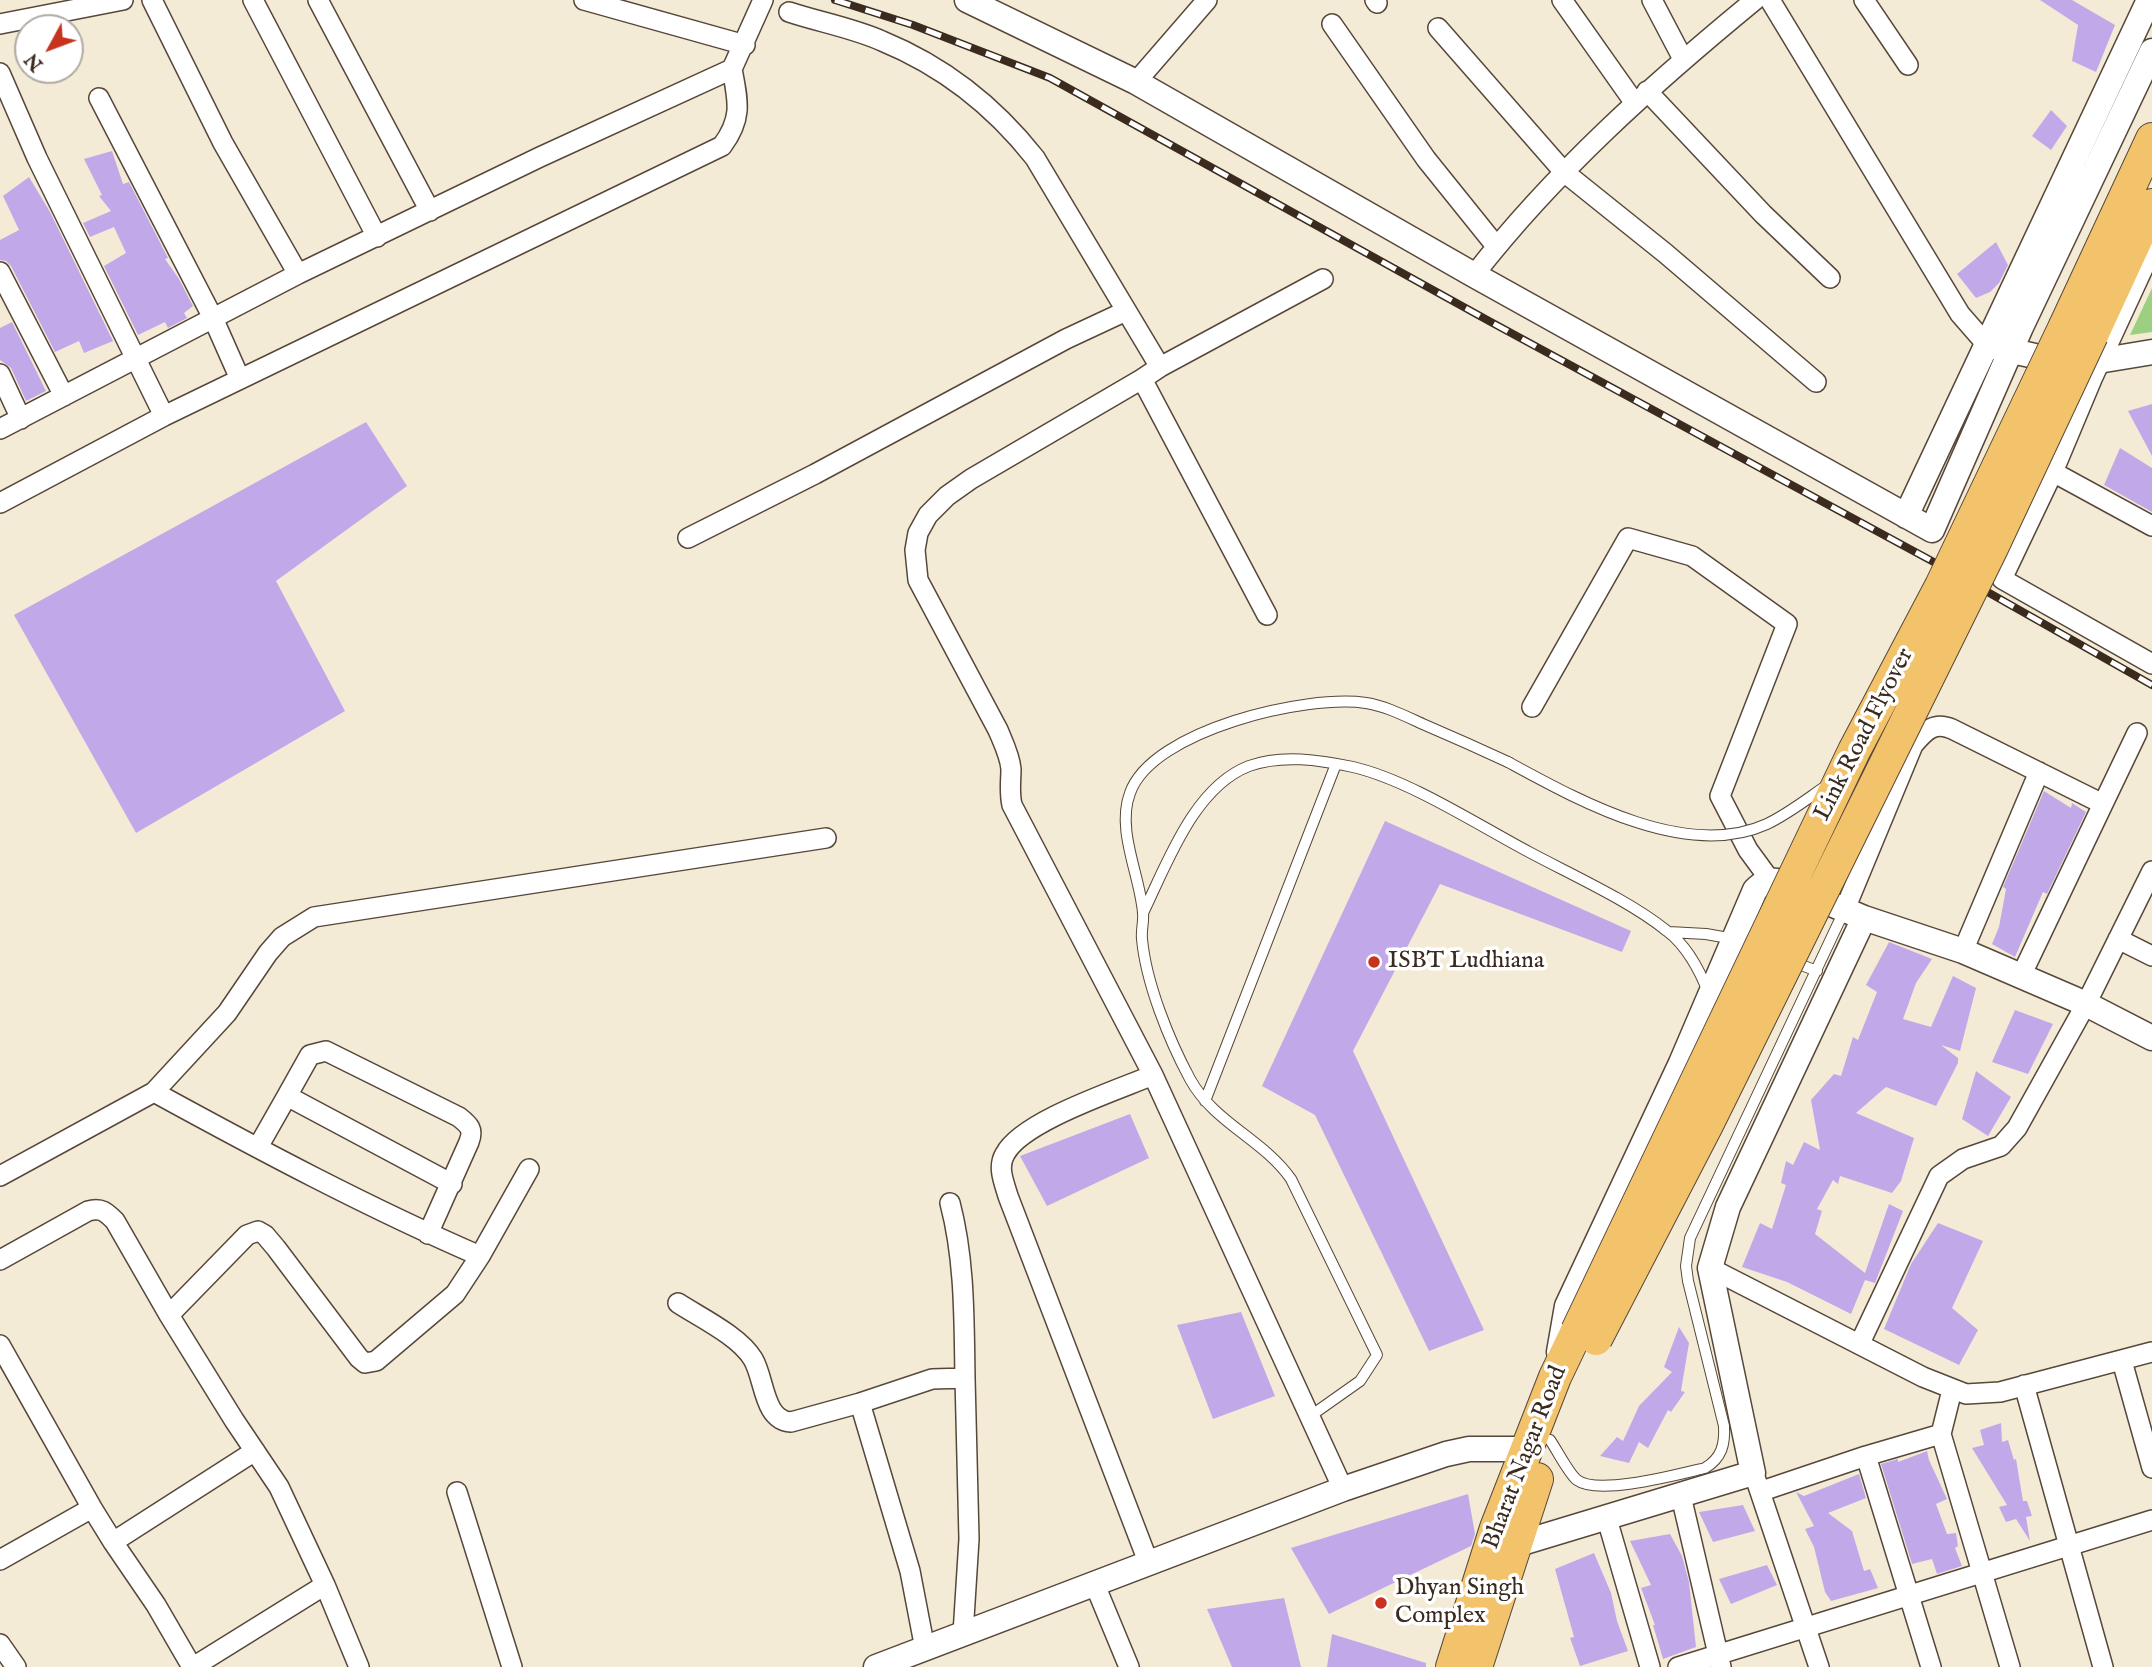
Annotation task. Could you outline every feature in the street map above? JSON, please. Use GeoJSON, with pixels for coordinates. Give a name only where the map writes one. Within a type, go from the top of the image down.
{"type":"FeatureCollection","features":[{"type":"Feature","properties":{"kind":"main road","name":"Link Road Flyover"},"geometry":{"type":"LineString","coordinates":[[1587,1335],[1843,773],[1941,586],[2152,139]]}},
{"type":"Feature","properties":{"kind":"main road","name":"Link Road Flyover"},"geometry":{"type":"LineString","coordinates":[[1587,1335],[1707,1125],[1991,550],[2152,205]]}},
{"type":"Feature","properties":{"kind":"main road","name":"Bharat Nagar Road"},"geometry":{"type":"LineString","coordinates":[[1476,1667],[1516,1545],[1556,1377],[1587,1335]]}},
{"type":"Feature","properties":{"kind":"main road","name":"Bharat Nagar Road"},"geometry":{"type":"LineString","coordinates":[[1452,1667],[1496,1528],[1539,1444],[1587,1335]]}},
{"type":"Feature","properties":{"kind":"street"},"geometry":{"type":"LineString","coordinates":[[0,24],[123,0]]}},
{"type":"Feature","properties":{"kind":"street"},"geometry":{"type":"LineString","coordinates":[[152,0],[223,143],[299,274]]}},
{"type":"Feature","properties":{"kind":"street"},"geometry":{"type":"LineString","coordinates":[[253,0],[377,237]]}},
{"type":"Feature","properties":{"kind":"street"},"geometry":{"type":"LineString","coordinates":[[318,0],[430,211]]}},
{"type":"Feature","properties":{"kind":"street"},"geometry":{"type":"LineString","coordinates":[[584,0],[745,45]]}},
{"type":"Feature","properties":{"kind":"street"},"geometry":{"type":"LineString","coordinates":[[0,429],[299,274],[540,157],[732,69],[763,0]]}},
{"type":"Feature","properties":{"kind":"street"},"geometry":{"type":"LineString","coordinates":[[967,0],[1136,82],[1474,275],[1932,530],[1936,538],[2002,579],[2152,664]]}},
{"type":"Feature","properties":{"kind":"street"},"geometry":{"type":"LineString","coordinates":[[1136,82],[1207,0]]}},
{"type":"Feature","properties":{"kind":"street"},"geometry":{"type":"LineString","coordinates":[[1562,0],[1640,96],[1830,278]]}},
{"type":"Feature","properties":{"kind":"street"},"geometry":{"type":"LineString","coordinates":[[1652,0],[1683,59]]}},
{"type":"Feature","properties":{"kind":"street"},"geometry":{"type":"LineString","coordinates":[[1474,275],[1496,246],[1564,172],[1640,96],[1755,0]]}},
{"type":"Feature","properties":{"kind":"street"},"geometry":{"type":"LineString","coordinates":[[1770,0],[1960,314],[1987,345],[2089,368],[2152,370]]}},
{"type":"Feature","properties":{"kind":"street"},"geometry":{"type":"LineString","coordinates":[[1864,0],[1908,65]]}},
{"type":"Feature","properties":{"kind":"street"},"geometry":{"type":"LineString","coordinates":[[1906,516],[2149,0]]}},
{"type":"Feature","properties":{"kind":"street"},"geometry":{"type":"LineString","coordinates":[[789,12],[881,40],[930,65],[983,102],[1011,127],[1035,158],[1160,367]]}},
{"type":"Feature","properties":{"kind":"street"},"geometry":{"type":"LineString","coordinates":[[1332,24],[1426,159],[1496,246]]}},
{"type":"Feature","properties":{"kind":"street"},"geometry":{"type":"LineString","coordinates":[[1438,27],[1564,172],[1665,253],[1816,382]]}},
{"type":"Feature","properties":{"kind":"street"},"geometry":{"type":"LineString","coordinates":[[1932,530],[2011,351],[2152,51]]}},
{"type":"Feature","properties":{"kind":"street"},"geometry":{"type":"LineString","coordinates":[[0,503],[164,416],[722,146],[734,130],[737,119],[738,103],[732,69]]}},
{"type":"Feature","properties":{"kind":"street"},"geometry":{"type":"LineString","coordinates":[[0,73],[37,158],[164,416]]}},
{"type":"Feature","properties":{"kind":"street"},"geometry":{"type":"LineString","coordinates":[[99,98],[213,318],[240,379]]}},
{"type":"Feature","properties":{"kind":"street"},"geometry":{"type":"LineString","coordinates":[[2002,579],[2053,472],[2089,368],[2152,249]]}},
{"type":"Feature","properties":{"kind":"street"},"geometry":{"type":"LineString","coordinates":[[0,272],[64,396]]}},
{"type":"Feature","properties":{"kind":"street"},"geometry":{"type":"LineString","coordinates":[[1323,279],[1160,367],[971,479],[947,496],[928,515],[918,533],[915,551],[918,580],[1003,742],[1011,769],[1012,805],[1153,1075],[1343,1489]]}},
{"type":"Feature","properties":{"kind":"street"},"geometry":{"type":"LineString","coordinates":[[688,538],[816,474],[1066,339],[1126,311]]}},
{"type":"Feature","properties":{"kind":"street"},"geometry":{"type":"LineString","coordinates":[[2089,368],[2152,352]]}},
{"type":"Feature","properties":{"kind":"street"},"geometry":{"type":"LineString","coordinates":[[0,374],[21,419]]}},
{"type":"Feature","properties":{"kind":"street"},"geometry":{"type":"LineString","coordinates":[[1142,379],[1267,615]]}},
{"type":"Feature","properties":{"kind":"street"},"geometry":{"type":"LineString","coordinates":[[2053,472],[2152,526]]}},
{"type":"Feature","properties":{"kind":"street"},"geometry":{"type":"LineString","coordinates":[[1532,707],[1628,538],[1692,556],[1787,624],[1720,796],[1748,850],[1770,880],[1854,914],[1963,951],[2086,1004],[2152,1038]]}},
{"type":"Feature","properties":{"kind":"street"},"geometry":{"type":"LineString","coordinates":[[1819,1667],[1757,1482],[1710,1268],[1728,1206],[1854,914],[1913,744],[1924,732],[1933,726],[1942,725],[2103,804]]}},
{"type":"Feature","properties":{"kind":"street"},"geometry":{"type":"LineString","coordinates":[[2021,976],[2137,733]]}},
{"type":"Feature","properties":{"kind":"street"},"geometry":{"type":"LineString","coordinates":[[1963,951],[2039,772]]}},
{"type":"Feature","properties":{"kind":"street"},"geometry":{"type":"LineString","coordinates":[[0,1176],[154,1092],[227,1013],[282,937],[314,917],[826,838]]}},
{"type":"Feature","properties":{"kind":"street"},"geometry":{"type":"LineString","coordinates":[[1860,1343],[1939,1176],[1963,1159],[2001,1146],[2011,1136],[2086,1004],[2151,873]]}},
{"type":"Feature","properties":{"kind":"street"},"geometry":{"type":"LineString","coordinates":[[1556,1377],[1567,1306],[1681,1063],[1755,890],[1770,880]]}},
{"type":"Feature","properties":{"kind":"street"},"geometry":{"type":"LineString","coordinates":[[2118,939],[2152,956]]}},
{"type":"Feature","properties":{"kind":"street"},"geometry":{"type":"LineString","coordinates":[[258,1147],[310,1055],[326,1051],[459,1117],[470,1126],[472,1134],[429,1234]]}},
{"type":"Feature","properties":{"kind":"street"},"geometry":{"type":"LineString","coordinates":[[1149,1564],[1008,1196],[1001,1169],[1004,1154],[1028,1130],[1153,1075]]}},
{"type":"Feature","properties":{"kind":"street"},"geometry":{"type":"LineString","coordinates":[[154,1092],[429,1234],[480,1256]]}},
{"type":"Feature","properties":{"kind":"street"},"geometry":{"type":"LineString","coordinates":[[287,1097],[452,1184]]}},
{"type":"Feature","properties":{"kind":"street"},"geometry":{"type":"LineString","coordinates":[[169,1314],[247,1235],[258,1231],[276,1248],[359,1358],[370,1363],[385,1354],[456,1294],[528,1169]]}},
{"type":"Feature","properties":{"kind":"street"},"geometry":{"type":"LineString","coordinates":[[950,1203],[958,1231],[964,1313],[969,1539],[963,1634]]}},
{"type":"Feature","properties":{"kind":"street"},"geometry":{"type":"LineString","coordinates":[[0,1260],[88,1211],[104,1210],[116,1221],[169,1314],[279,1487],[325,1585],[359,1667]]}},
{"type":"Feature","properties":{"kind":"street"},"geometry":{"type":"LineString","coordinates":[[1710,1268],[1952,1390],[1966,1394],[2000,1392],[2152,1352]]}},
{"type":"Feature","properties":{"kind":"street"},"geometry":{"type":"LineString","coordinates":[[678,1303],[745,1348],[759,1371],[769,1405],[779,1419],[791,1422],[932,1379],[965,1378]]}},
{"type":"Feature","properties":{"kind":"street"},"geometry":{"type":"LineString","coordinates":[[0,1345],[92,1508],[156,1605],[192,1667],[325,1585]]}},
{"type":"Feature","properties":{"kind":"street"},"geometry":{"type":"LineString","coordinates":[[2122,1361],[2152,1468]]}},
{"type":"Feature","properties":{"kind":"street"},"geometry":{"type":"LineString","coordinates":[[2024,1385],[2104,1667]]}},
{"type":"Feature","properties":{"kind":"street"},"geometry":{"type":"LineString","coordinates":[[1952,1390],[1941,1434],[2010,1667]]}},
{"type":"Feature","properties":{"kind":"street"},"geometry":{"type":"LineString","coordinates":[[860,1403],[910,1571],[925,1649]]}},
{"type":"Feature","properties":{"kind":"street"},"geometry":{"type":"LineString","coordinates":[[1516,1545],[1681,1496],[1757,1482],[1866,1456],[1941,1434]]}},
{"type":"Feature","properties":{"kind":"street"},"geometry":{"type":"LineString","coordinates":[[876,1667],[1343,1489],[1446,1454],[1469,1449],[1539,1444]]}},
{"type":"Feature","properties":{"kind":"street"},"geometry":{"type":"LineString","coordinates":[[113,1542],[255,1451]]}},
{"type":"Feature","properties":{"kind":"street"},"geometry":{"type":"LineString","coordinates":[[1866,1456],[1931,1667]]}},
{"type":"Feature","properties":{"kind":"street"},"geometry":{"type":"LineString","coordinates":[[457,1492],[512,1667]]}},
{"type":"Feature","properties":{"kind":"street"},"geometry":{"type":"LineString","coordinates":[[1681,1496],[1719,1660]]}},
{"type":"Feature","properties":{"kind":"street"},"geometry":{"type":"LineString","coordinates":[[0,1560],[92,1508]]}},
{"type":"Feature","properties":{"kind":"street"},"geometry":{"type":"LineString","coordinates":[[1607,1519],[1650,1667]]}},
{"type":"Feature","properties":{"kind":"street"},"geometry":{"type":"LineString","coordinates":[[1678,1667],[1719,1660],[1807,1628],[2152,1520]]}},
{"type":"Feature","properties":{"kind":"street"},"geometry":{"type":"LineString","coordinates":[[1095,1585],[1129,1667]]}},
{"type":"Feature","properties":{"kind":"street"},"geometry":{"type":"LineString","coordinates":[[0,1644],[16,1667]]}},
{"type":"Feature","properties":{"kind":"lane"},"geometry":{"type":"LineString","coordinates":[[1309,1417],[1360,1381],[1377,1355],[1291,1179],[1274,1160],[1224,1121],[1205,1101],[1191,1081],[1159,1006],[1147,968],[1142,938],[1143,913],[1127,827],[1129,795],[1137,778],[1154,759],[1188,739],[1284,707],[1341,701],[1368,703],[1398,713],[1508,761],[1563,792],[1629,821],[1680,834],[1728,834],[1765,825],[1799,805],[1843,773]]}},
{"type":"Feature","properties":{"kind":"lane"},"geometry":{"type":"LineString","coordinates":[[1143,913],[1190,820],[1230,775],[1271,760],[1297,759],[1336,764],[1356,768],[1405,786],[1621,902],[1669,932],[1691,959],[1709,995]]}},
{"type":"Feature","properties":{"kind":"lane"},"geometry":{"type":"LineString","coordinates":[[1205,1101],[1336,764]]}},
{"type":"Feature","properties":{"kind":"lane"},"geometry":{"type":"LineString","coordinates":[[1539,1444],[1575,1479],[1585,1485],[1602,1487],[1705,1468],[1723,1450],[1724,1426],[1688,1281],[1687,1253],[1690,1238],[1817,971],[1854,914]]}},
{"type":"Feature","properties":{"kind":"lane"},"geometry":{"type":"LineString","coordinates":[[1669,932],[1733,939],[1769,952]]}},
{"type":"Feature","properties":{"kind":"lane"},"geometry":{"type":"LineString","coordinates":[[1781,957],[1817,971]]}},
{"type":"Feature","properties":{"kind":"green space"},"geometry":{"type":"Polygon","coordinates":[[[2152,288],[2152,332],[2130,335],[2152,288]]]}},
{"type":"Feature","properties":{"kind":"building"},"geometry":{"type":"Polygon","coordinates":[[[2040,0],[2072,0],[2115,25],[2096,72],[2072,61],[2078,25],[2040,0]]]}},
{"type":"Feature","properties":{"kind":"building"},"geometry":{"type":"Polygon","coordinates":[[[2051,110],[2067,126],[2051,150],[2032,136],[2051,110]]]}},
{"type":"Feature","properties":{"kind":"building"},"geometry":{"type":"Polygon","coordinates":[[[112,151],[123,184],[129,182],[168,258],[165,259],[193,306],[184,313],[187,318],[168,328],[165,322],[138,335],[104,266],[126,253],[114,227],[90,237],[83,223],[111,211],[99,196],[102,195],[84,159],[112,151]]]}},
{"type":"Feature","properties":{"kind":"building"},"geometry":{"type":"Polygon","coordinates":[[[29,177],[50,212],[113,341],[84,353],[79,341],[55,352],[11,266],[0,260],[0,240],[19,230],[3,196],[29,177]]]}},
{"type":"Feature","properties":{"kind":"building"},"geometry":{"type":"Polygon","coordinates":[[[1996,242],[2008,265],[1999,283],[1990,292],[1976,298],[1957,274],[1996,242]]]}},
{"type":"Feature","properties":{"kind":"building"},"geometry":{"type":"Polygon","coordinates":[[[12,322],[46,391],[26,401],[11,368],[0,360],[0,328],[12,322]]]}},
{"type":"Feature","properties":{"kind":"building"},"geometry":{"type":"Polygon","coordinates":[[[2152,404],[2152,456],[2128,411],[2152,404]]]}},
{"type":"Feature","properties":{"kind":"building"},"geometry":{"type":"Polygon","coordinates":[[[366,422],[407,486],[276,581],[345,711],[136,833],[14,615],[366,422]]]}},
{"type":"Feature","properties":{"kind":"building"},"geometry":{"type":"Polygon","coordinates":[[[2120,448],[2152,468],[2152,512],[2104,485],[2120,448]]]}},
{"type":"Feature","properties":{"kind":"building"},"geometry":{"type":"Polygon","coordinates":[[[2044,791],[2071,808],[2072,803],[2086,812],[2047,894],[2043,892],[2015,957],[1992,944],[1999,927],[2006,889],[2003,887],[2044,791]]]}},
{"type":"Feature","properties":{"kind":"building"},"geometry":{"type":"Polygon","coordinates":[[[1385,821],[1631,931],[1622,952],[1440,884],[1353,1051],[1484,1330],[1429,1351],[1315,1115],[1262,1086],[1385,821]]]}},
{"type":"Feature","properties":{"kind":"building"},"geometry":{"type":"Polygon","coordinates":[[[1889,942],[1932,959],[1916,983],[1903,1019],[1931,1027],[1953,976],[1976,988],[1960,1051],[1941,1045],[1958,1058],[1958,1063],[1936,1106],[1886,1087],[1856,1113],[1914,1138],[1901,1181],[1892,1193],[1840,1176],[1838,1184],[1833,1180],[1817,1209],[1822,1211],[1815,1234],[1865,1273],[1889,1204],[1903,1211],[1875,1283],[1865,1280],[1851,1314],[1787,1282],[1742,1267],[1760,1223],[1772,1229],[1786,1185],[1781,1183],[1786,1161],[1793,1165],[1804,1142],[1820,1150],[1811,1100],[1834,1074],[1841,1076],[1853,1037],[1858,1040],[1877,992],[1866,985],[1889,942]]]}},
{"type":"Feature","properties":{"kind":"building"},"geometry":{"type":"Polygon","coordinates":[[[2015,1010],[2053,1024],[2028,1074],[1992,1062],[2015,1010]]]}},
{"type":"Feature","properties":{"kind":"building"},"geometry":{"type":"Polygon","coordinates":[[[1976,1071],[2011,1097],[1988,1136],[1962,1119],[1976,1071]]]}},
{"type":"Feature","properties":{"kind":"building"},"geometry":{"type":"Polygon","coordinates":[[[1130,1114],[1149,1158],[1047,1206],[1020,1156],[1130,1114]]]}},
{"type":"Feature","properties":{"kind":"building"},"geometry":{"type":"Polygon","coordinates":[[[1938,1223],[1983,1241],[1952,1308],[1978,1330],[1959,1365],[1884,1329],[1911,1264],[1938,1223]]]}},
{"type":"Feature","properties":{"kind":"building"},"geometry":{"type":"Polygon","coordinates":[[[1241,1312],[1275,1396],[1213,1419],[1177,1325],[1241,1312]]]}},
{"type":"Feature","properties":{"kind":"building"},"geometry":{"type":"Polygon","coordinates":[[[1679,1327],[1689,1343],[1681,1391],[1685,1392],[1671,1412],[1668,1410],[1648,1448],[1639,1442],[1629,1463],[1600,1456],[1617,1437],[1623,1441],[1639,1406],[1672,1372],[1664,1367],[1679,1327]]]}},
{"type":"Feature","properties":{"kind":"building"},"geometry":{"type":"Polygon","coordinates":[[[2001,1423],[2002,1442],[2008,1440],[2014,1460],[2016,1459],[2023,1501],[2027,1501],[2032,1516],[2026,1517],[2030,1541],[2016,1519],[2006,1522],[1999,1507],[2007,1505],[1972,1448],[1984,1445],[1980,1430],[2001,1423]]]}},
{"type":"Feature","properties":{"kind":"building"},"geometry":{"type":"Polygon","coordinates":[[[1927,1451],[1947,1499],[1936,1504],[1947,1534],[1956,1533],[1958,1546],[1955,1548],[1962,1566],[1937,1574],[1932,1559],[1912,1564],[1881,1464],[1898,1459],[1898,1462],[1927,1451]]]}},
{"type":"Feature","properties":{"kind":"building"},"geometry":{"type":"Polygon","coordinates":[[[1859,1474],[1866,1498],[1828,1513],[1852,1531],[1864,1571],[1870,1569],[1878,1588],[1831,1601],[1825,1592],[1814,1547],[1805,1529],[1814,1526],[1796,1492],[1804,1496],[1859,1474]]]}},
{"type":"Feature","properties":{"kind":"building"},"geometry":{"type":"Polygon","coordinates":[[[1468,1494],[1475,1534],[1471,1546],[1329,1614],[1291,1548],[1468,1494]]]}},
{"type":"Feature","properties":{"kind":"building"},"geometry":{"type":"Polygon","coordinates":[[[1743,1505],[1755,1531],[1713,1542],[1699,1512],[1743,1505]]]}},
{"type":"Feature","properties":{"kind":"building"},"geometry":{"type":"Polygon","coordinates":[[[1670,1534],[1682,1556],[1689,1582],[1696,1647],[1663,1659],[1655,1625],[1641,1588],[1651,1585],[1630,1541],[1670,1534]]]}},
{"type":"Feature","properties":{"kind":"building"},"geometry":{"type":"Polygon","coordinates":[[[1594,1553],[1611,1593],[1617,1621],[1628,1651],[1580,1666],[1570,1638],[1574,1637],[1555,1569],[1594,1553]]]}},
{"type":"Feature","properties":{"kind":"building"},"geometry":{"type":"Polygon","coordinates":[[[1767,1565],[1777,1585],[1731,1604],[1719,1579],[1767,1565]]]}},
{"type":"Feature","properties":{"kind":"building"},"geometry":{"type":"Polygon","coordinates":[[[1284,1598],[1301,1667],[1232,1667],[1207,1609],[1284,1598]]]}},
{"type":"Feature","properties":{"kind":"building"},"geometry":{"type":"Polygon","coordinates":[[[1332,1634],[1426,1663],[1426,1667],[1327,1667],[1332,1634]]]}},
{"type":"Feature","properties":{"kind":"railway"},"geometry":{"type":"LineString","coordinates":[[835,0],[913,25],[1050,78],[1489,321],[1954,573],[2152,685]]}},
{"type":"Feature","properties":{"kind":"place","name":"ISBT Ludhiana"},"geometry":{"type":"Point","coordinates":[1374,962]}},
{"type":"Feature","properties":{"kind":"place","name":"Dhyan Singh Complex"},"geometry":{"type":"Point","coordinates":[1381,1603]}}]}
